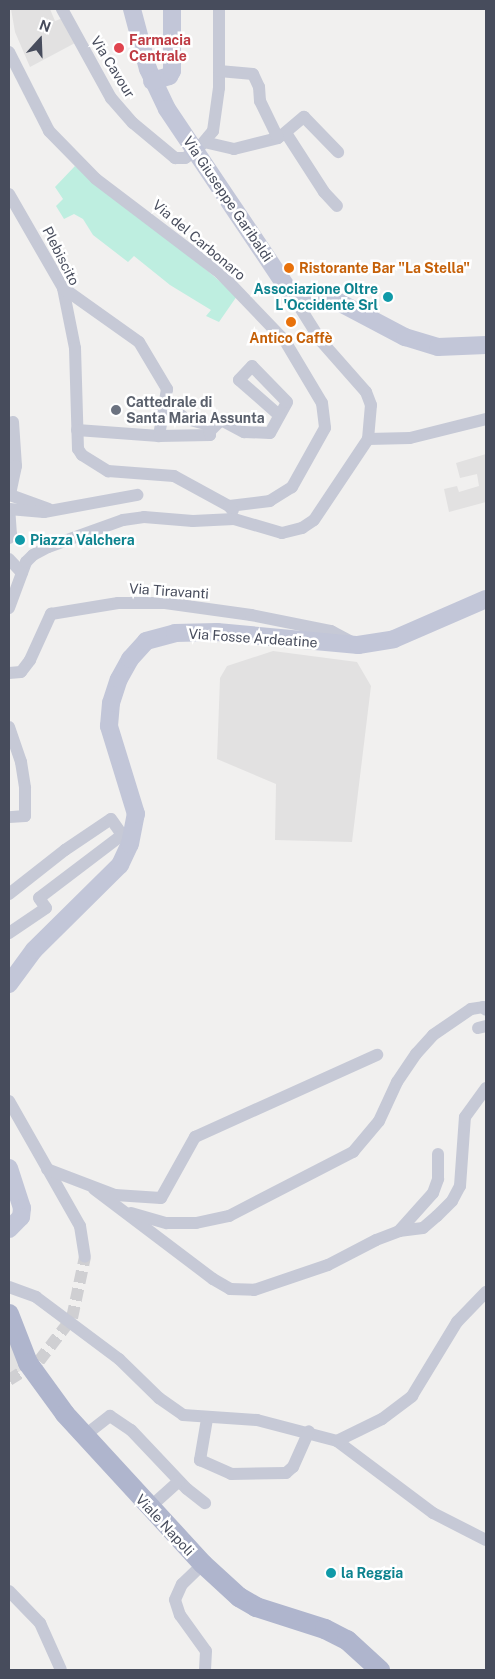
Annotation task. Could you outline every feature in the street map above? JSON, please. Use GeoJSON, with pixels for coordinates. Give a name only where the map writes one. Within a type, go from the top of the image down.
{"type":"FeatureCollection","features":[{"type":"Feature","properties":{"kind":"main road","name":"Via Giuseppe Garibaldi"},"geometry":{"type":"LineString","coordinates":[[132,9],[152,81],[200,146],[292,295]]}},
{"type":"Feature","properties":{"kind":"main road"},"geometry":{"type":"LineString","coordinates":[[152,81],[169,76],[172,71],[172,9]]}},
{"type":"Feature","properties":{"kind":"main road"},"geometry":{"type":"LineString","coordinates":[[292,295],[331,298],[405,337],[438,347],[486,345]]}},
{"type":"Feature","properties":{"kind":"main road","name":"Via Fosse Ardeatine"},"geometry":{"type":"LineString","coordinates":[[9,984],[34,950],[120,865],[130,844],[136,814],[108,726],[110,703],[119,680],[130,659],[146,641],[176,633],[217,632],[358,645],[394,639],[486,599]]}},
{"type":"Feature","properties":{"kind":"main road"},"geometry":{"type":"LineString","coordinates":[[9,1168],[22,1208],[21,1217],[9,1230]]}},
{"type":"Feature","properties":{"kind":"main road","name":"Viale Napoli"},"geometry":{"type":"LineString","coordinates":[[9,1314],[38,1380],[84,1436],[203,1564],[234,1592],[256,1607],[325,1629],[348,1640],[380,1670]]}},
{"type":"Feature","properties":{"kind":"street","name":"Via Cavour"},"geometry":{"type":"LineString","coordinates":[[62,9],[111,98],[133,123],[175,158],[185,158],[200,146]]}},
{"type":"Feature","properties":{"kind":"street"},"geometry":{"type":"LineString","coordinates":[[200,146],[213,131],[219,71],[219,9]]}},
{"type":"Feature","properties":{"kind":"street","name":"Via del Carbonaro"},"geometry":{"type":"LineString","coordinates":[[9,52],[49,131],[96,178],[220,273],[274,328],[311,381],[326,419],[302,474],[282,495],[254,504],[229,506]]}},
{"type":"Feature","properties":{"kind":"street"},"geometry":{"type":"LineString","coordinates":[[219,71],[253,74],[259,86],[260,101],[282,135],[324,192],[337,206]]}},
{"type":"Feature","properties":{"kind":"street"},"geometry":{"type":"LineString","coordinates":[[200,146],[234,149],[282,135],[304,117],[338,152]]}},
{"type":"Feature","properties":{"kind":"street","name":"Plebiscito"},"geometry":{"type":"LineString","coordinates":[[9,194],[63,288],[75,348],[74,367],[78,449],[98,467],[128,474],[171,475],[229,506]]}},
{"type":"Feature","properties":{"kind":"street"},"geometry":{"type":"LineString","coordinates":[[63,288],[139,342],[167,389],[166,404],[159,436]]}},
{"type":"Feature","properties":{"kind":"street","name":"Via Giuseppe Garibaldi"},"geometry":{"type":"LineString","coordinates":[[9,608],[26,562],[48,547],[123,520],[144,517],[193,521],[234,519],[282,532],[309,525],[368,438],[372,419],[366,392],[321,341],[292,295]]}},
{"type":"Feature","properties":{"kind":"street"},"geometry":{"type":"LineString","coordinates":[[166,404],[186,419],[209,425],[210,431]]}},
{"type":"Feature","properties":{"kind":"street"},"geometry":{"type":"LineString","coordinates":[[77,430],[159,436],[210,434],[210,431],[221,420],[244,432],[266,435],[279,415]]}},
{"type":"Feature","properties":{"kind":"street"},"geometry":{"type":"LineString","coordinates":[[368,438],[410,438],[486,420]]}},
{"type":"Feature","properties":{"kind":"street"},"geometry":{"type":"LineString","coordinates":[[13,422],[16,466],[10,495],[51,510]]}},
{"type":"Feature","properties":{"kind":"street"},"geometry":{"type":"LineString","coordinates":[[9,538],[11,535],[9,509],[40,512],[137,495]]}},
{"type":"Feature","properties":{"kind":"street"},"geometry":{"type":"LineString","coordinates":[[229,506],[234,519]]}},
{"type":"Feature","properties":{"kind":"street"},"geometry":{"type":"LineString","coordinates":[[9,559],[22,573]]}},
{"type":"Feature","properties":{"kind":"street","name":"Via Tiravanti"},"geometry":{"type":"LineString","coordinates":[[9,673],[21,672],[30,660],[51,614],[118,603],[165,603],[251,615],[330,631],[358,645]]}},
{"type":"Feature","properties":{"kind":"street"},"geometry":{"type":"LineString","coordinates":[[9,727],[21,762],[25,816],[9,817]]}},
{"type":"Feature","properties":{"kind":"street"},"geometry":{"type":"LineString","coordinates":[[9,894],[64,850],[111,819],[122,835],[39,898],[46,908],[9,933]]}},
{"type":"Feature","properties":{"kind":"street"},"geometry":{"type":"LineString","coordinates":[[113,1204],[137,1216],[167,1223],[204,1221],[229,1216],[250,1206],[353,1152],[380,1121],[397,1082],[427,1041],[470,1009],[483,1007],[486,1010]]}},
{"type":"Feature","properties":{"kind":"street"},"geometry":{"type":"LineString","coordinates":[[47,1169],[94,1189],[115,1195],[161,1198],[194,1137],[377,1055]]}},
{"type":"Feature","properties":{"kind":"street"},"geometry":{"type":"LineString","coordinates":[[94,1189],[166,1246],[230,1289],[254,1290],[283,1282],[399,1231],[423,1228],[452,1201],[463,1169],[465,1117],[486,1088]]}},
{"type":"Feature","properties":{"kind":"street"},"geometry":{"type":"LineString","coordinates":[[9,1101],[80,1226],[85,1257]]}},
{"type":"Feature","properties":{"kind":"street"},"geometry":{"type":"LineString","coordinates":[[399,1231],[433,1193],[438,1179],[438,1154]]}},
{"type":"Feature","properties":{"kind":"street"},"geometry":{"type":"LineString","coordinates":[[9,1286],[36,1297],[119,1359],[171,1407],[183,1414],[207,1418],[257,1420],[309,1431],[337,1440],[432,1513],[486,1540]]}},
{"type":"Feature","properties":{"kind":"street"},"geometry":{"type":"LineString","coordinates":[[337,1440],[382,1419],[412,1396],[457,1322],[486,1292]]}},
{"type":"Feature","properties":{"kind":"street"},"geometry":{"type":"LineString","coordinates":[[84,1436],[110,1416],[131,1430],[179,1481],[205,1503]]}},
{"type":"Feature","properties":{"kind":"street"},"geometry":{"type":"LineString","coordinates":[[207,1418],[200,1460],[231,1474],[286,1473],[293,1467],[309,1431]]}},
{"type":"Feature","properties":{"kind":"street"},"geometry":{"type":"LineString","coordinates":[[149,1508],[179,1481]]}},
{"type":"Feature","properties":{"kind":"street"},"geometry":{"type":"LineString","coordinates":[[203,1564],[182,1584],[174,1600],[180,1615],[206,1651],[205,1670]]}},
{"type":"Feature","properties":{"kind":"street"},"geometry":{"type":"LineString","coordinates":[[9,1591],[40,1623],[61,1670]]}},
{"type":"Feature","properties":{"kind":"shaded area"},"geometry":{"type":"Polygon","coordinates":[[[11,9],[50,9],[55,21],[63,18],[75,43],[30,67],[15,32],[11,9]]]}},
{"type":"Feature","properties":{"kind":"shaded area"},"geometry":{"type":"Polygon","coordinates":[[[486,454],[486,502],[449,512],[444,489],[457,486],[459,492],[479,486],[477,474],[460,478],[456,463],[486,454]]]}},
{"type":"Feature","properties":{"kind":"shaded area"},"geometry":{"type":"Polygon","coordinates":[[[273,651],[357,662],[371,686],[352,842],[275,840],[276,784],[217,759],[220,678],[227,666],[273,651]]]}},
{"type":"Feature","properties":{"kind":"shaded area"},"geometry":{"type":"Polygon","coordinates":[[[9,1323],[26,1368],[9,1377],[9,1323]]]}},
{"type":"Feature","properties":{"kind":"green space"},"geometry":{"type":"Polygon","coordinates":[[[75,166],[162,232],[237,296],[219,322],[206,316],[211,310],[170,285],[134,256],[128,262],[93,235],[83,219],[74,214],[64,219],[56,206],[63,199],[55,187],[75,166]]]}},
{"type":"Feature","properties":{"kind":"tunnel"},"geometry":{"type":"LineString","coordinates":[[9,1380],[39,1361],[72,1318],[85,1257]]}},
{"type":"Feature","properties":{"kind":"place","name":"Farmacia Centrale"},"geometry":{"type":"Point","coordinates":[119,48]}},
{"type":"Feature","properties":{"kind":"place","name":"Ristorante Bar \"La Stella\""},"geometry":{"type":"Point","coordinates":[289,268]}},
{"type":"Feature","properties":{"kind":"place","name":"Associazione Oltre L'Occidente Srl"},"geometry":{"type":"Point","coordinates":[388,297]}},
{"type":"Feature","properties":{"kind":"place","name":"Antico Caffè"},"geometry":{"type":"Point","coordinates":[291,322]}},
{"type":"Feature","properties":{"kind":"place","name":"Cattedrale di Santa Maria Assunta"},"geometry":{"type":"Point","coordinates":[116,410]}},
{"type":"Feature","properties":{"kind":"place","name":"Piazza Valchera"},"geometry":{"type":"Point","coordinates":[20,540]}},
{"type":"Feature","properties":{"kind":"place","name":"la Reggia"},"geometry":{"type":"Point","coordinates":[331,1573]}}]}
